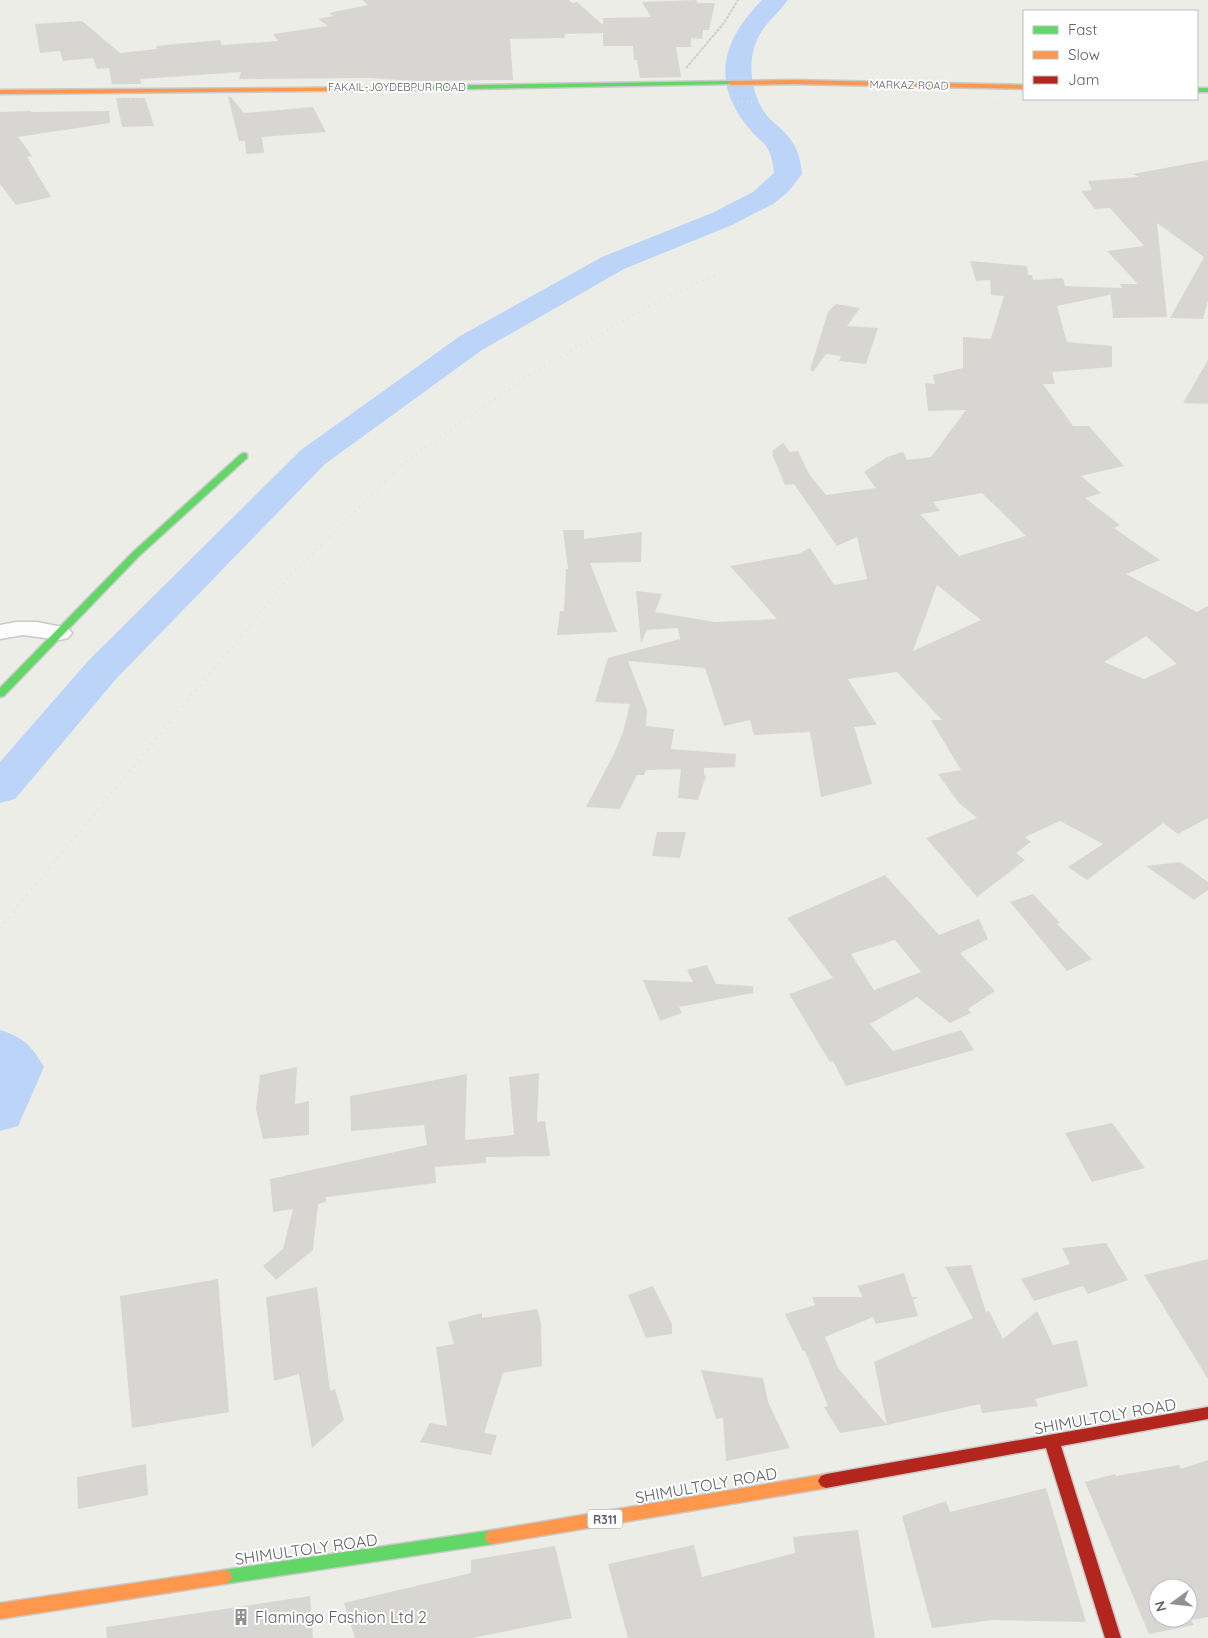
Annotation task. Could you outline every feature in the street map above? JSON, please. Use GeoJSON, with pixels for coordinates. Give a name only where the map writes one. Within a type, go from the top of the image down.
{"type":"FeatureCollection","features":[{"type":"Feature","properties":{"kind":"street","name":"FAKAIL-JOYDEBPUR ROAD"},"geometry":{"type":"LineString","coordinates":[[0,92],[546,87],[793,82]]}},
{"type":"Feature","properties":{"kind":"street","name":"MARKAZ ROAD"},"geometry":{"type":"LineString","coordinates":[[793,82],[1023,87]]}},
{"type":"Feature","properties":{"kind":"street"},"geometry":{"type":"LineString","coordinates":[[0,694],[136,554],[244,456]]}},
{"type":"Feature","properties":{"kind":"street"},"geometry":{"type":"LineString","coordinates":[[0,632],[18,627],[33,627],[60,633]]}},
{"type":"Feature","properties":{"kind":"street","name":"SHIMULTOLY ROAD"},"geometry":{"type":"LineString","coordinates":[[0,1611],[521,1533],[1052,1442],[1208,1413]]}},
{"type":"Feature","properties":{"kind":"street"},"geometry":{"type":"LineString","coordinates":[[1052,1442],[1113,1638]]}},
{"type":"Feature","properties":{"kind":"path"},"geometry":{"type":"LineString","coordinates":[[673,83],[724,23],[738,0]]}},
{"type":"Feature","properties":{"kind":"building"},"geometry":{"type":"Polygon","coordinates":[[[362,0],[569,0],[572,3],[577,2],[603,25],[603,18],[651,17],[642,2],[696,0],[697,3],[715,3],[709,30],[703,30],[702,39],[691,38],[691,47],[676,47],[681,77],[640,78],[637,60],[634,60],[633,46],[603,46],[603,33],[565,34],[565,38],[510,39],[513,80],[239,79],[241,72],[140,79],[141,84],[112,84],[109,68],[97,69],[93,58],[63,61],[60,51],[40,53],[35,24],[82,21],[120,53],[157,49],[156,46],[220,40],[222,45],[278,41],[273,34],[328,26],[318,19],[333,16],[329,13],[368,5],[362,0]]]}},
{"type":"Feature","properties":{"kind":"building"},"geometry":{"type":"Polygon","coordinates":[[[228,97],[231,97],[244,113],[313,107],[326,132],[262,137],[264,153],[246,154],[245,141],[239,141],[228,97]]]}},
{"type":"Feature","properties":{"kind":"building"},"geometry":{"type":"Polygon","coordinates":[[[116,98],[145,98],[154,126],[122,127],[116,98]]]}},
{"type":"Feature","properties":{"kind":"building"},"geometry":{"type":"Polygon","coordinates":[[[109,111],[110,123],[18,137],[32,156],[27,157],[51,197],[16,205],[0,184],[0,112],[109,111]]]}},
{"type":"Feature","properties":{"kind":"building"},"geometry":{"type":"Polygon","coordinates":[[[1208,160],[1208,301],[1203,319],[1170,318],[1204,257],[1157,223],[1167,317],[1113,318],[1110,288],[1110,295],[1057,306],[1067,342],[1112,346],[1112,367],[1052,372],[1055,384],[1043,384],[1073,426],[1089,426],[1124,466],[1081,476],[1101,493],[1085,498],[1120,525],[1114,528],[1160,560],[1126,574],[1197,612],[1208,606],[1208,818],[1178,834],[1163,823],[1087,880],[1068,867],[1103,844],[1060,821],[1025,837],[1031,842],[1016,853],[1025,860],[977,897],[926,838],[977,818],[958,802],[938,774],[961,770],[931,720],[942,720],[897,672],[848,679],[877,725],[854,727],[872,784],[821,797],[810,732],[754,735],[750,720],[724,726],[705,668],[628,661],[647,710],[646,726],[674,729],[671,749],[736,754],[735,767],[704,768],[704,775],[706,776],[698,800],[678,798],[681,769],[646,770],[644,775],[637,775],[620,809],[586,807],[615,752],[623,732],[630,704],[595,702],[608,658],[680,639],[678,628],[647,630],[641,643],[636,591],[662,594],[655,612],[715,622],[777,619],[730,566],[798,554],[810,548],[834,585],[867,579],[857,537],[837,546],[794,484],[785,485],[772,451],[783,443],[790,452],[798,451],[809,474],[826,495],[876,488],[864,472],[887,457],[903,452],[907,460],[931,457],[966,410],[928,411],[925,383],[935,384],[933,375],[963,368],[963,337],[991,339],[1004,296],[991,295],[990,280],[976,281],[970,261],[1027,266],[1028,275],[1032,275],[1033,280],[1063,278],[1065,286],[1122,288],[1120,284],[1138,284],[1107,251],[1144,246],[1110,208],[1095,209],[1081,191],[1092,190],[1088,181],[1139,177],[1133,174],[1208,160]],[[982,493],[933,502],[940,511],[920,514],[959,556],[1026,536],[982,493]],[[937,585],[913,651],[981,620],[937,585]],[[1146,636],[1104,662],[1144,679],[1177,664],[1146,636]]]}},
{"type":"Feature","properties":{"kind":"building"},"geometry":{"type":"Polygon","coordinates":[[[836,304],[860,308],[847,326],[878,328],[866,364],[839,361],[841,356],[826,354],[813,372],[810,370],[828,312],[836,304]]]}},
{"type":"Feature","properties":{"kind":"building"},"geometry":{"type":"Polygon","coordinates":[[[1208,360],[1208,404],[1183,403],[1208,360]]]}},
{"type":"Feature","properties":{"kind":"building"},"geometry":{"type":"Polygon","coordinates":[[[563,530],[584,530],[584,539],[642,532],[641,562],[590,563],[617,632],[557,635],[560,611],[564,611],[566,569],[568,569],[563,530]]]}},
{"type":"Feature","properties":{"kind":"building"},"geometry":{"type":"Polygon","coordinates":[[[657,832],[686,832],[680,858],[652,856],[657,832]]]}},
{"type":"Feature","properties":{"kind":"building"},"geometry":{"type":"Polygon","coordinates":[[[1180,862],[1208,882],[1208,890],[1194,900],[1146,866],[1180,862]]]}},
{"type":"Feature","properties":{"kind":"building"},"geometry":{"type":"Polygon","coordinates":[[[885,875],[939,935],[979,919],[988,939],[960,953],[995,991],[968,1009],[971,1013],[950,1023],[917,997],[870,1024],[893,1051],[961,1030],[974,1050],[846,1086],[833,1061],[830,1062],[789,994],[833,978],[787,918],[885,875]],[[895,940],[851,954],[874,990],[921,972],[895,940]]]}},
{"type":"Feature","properties":{"kind":"building"},"geometry":{"type":"Polygon","coordinates":[[[1033,894],[1060,923],[1057,924],[1092,959],[1067,971],[1010,902],[1033,894]]]}},
{"type":"Feature","properties":{"kind":"building"},"geometry":{"type":"Polygon","coordinates":[[[707,965],[716,984],[753,986],[753,993],[679,1007],[682,1013],[660,1021],[643,980],[693,982],[687,970],[707,965]]]}},
{"type":"Feature","properties":{"kind":"building"},"geometry":{"type":"Polygon","coordinates":[[[297,1067],[295,1104],[309,1101],[309,1135],[263,1139],[256,1109],[260,1075],[297,1067]]]}},
{"type":"Feature","properties":{"kind":"building"},"geometry":{"type":"Polygon","coordinates":[[[539,1073],[537,1122],[545,1121],[550,1156],[486,1157],[486,1163],[435,1167],[436,1183],[326,1197],[326,1202],[318,1204],[313,1250],[276,1280],[263,1266],[283,1249],[293,1209],[273,1212],[270,1179],[427,1145],[424,1125],[351,1131],[350,1096],[467,1074],[465,1140],[514,1135],[509,1077],[539,1073]]]}},
{"type":"Feature","properties":{"kind":"building"},"geometry":{"type":"Polygon","coordinates":[[[1112,1123],[1145,1168],[1092,1182],[1065,1133],[1112,1123]]]}},
{"type":"Feature","properties":{"kind":"building"},"geometry":{"type":"Polygon","coordinates":[[[1106,1243],[1128,1280],[1088,1294],[1083,1286],[1034,1301],[1021,1279],[1070,1264],[1062,1248],[1106,1243]]]}},
{"type":"Feature","properties":{"kind":"building"},"geometry":{"type":"Polygon","coordinates":[[[1208,1259],[1208,1379],[1144,1275],[1208,1259]]]}},
{"type":"Feature","properties":{"kind":"building"},"geometry":{"type":"Polygon","coordinates":[[[971,1265],[986,1312],[989,1311],[1003,1339],[1037,1311],[1053,1345],[1077,1340],[1088,1386],[1035,1399],[1038,1406],[982,1413],[980,1404],[887,1425],[874,1362],[973,1318],[945,1267],[971,1265]]]}},
{"type":"Feature","properties":{"kind":"building"},"geometry":{"type":"Polygon","coordinates":[[[904,1273],[912,1297],[919,1297],[913,1300],[918,1316],[876,1324],[873,1317],[825,1337],[838,1368],[887,1425],[840,1433],[824,1407],[828,1406],[805,1351],[803,1351],[785,1314],[815,1305],[812,1297],[863,1297],[857,1286],[904,1273]]]}},
{"type":"Feature","properties":{"kind":"building"},"geometry":{"type":"Polygon","coordinates":[[[218,1279],[229,1412],[132,1428],[120,1296],[218,1279]]]}},
{"type":"Feature","properties":{"kind":"building"},"geometry":{"type":"Polygon","coordinates":[[[653,1286],[672,1324],[672,1334],[646,1338],[628,1295],[653,1286]]]}},
{"type":"Feature","properties":{"kind":"building"},"geometry":{"type":"Polygon","coordinates":[[[317,1287],[330,1391],[335,1389],[344,1420],[312,1448],[299,1374],[274,1381],[266,1297],[317,1287]]]}},
{"type":"Feature","properties":{"kind":"building"},"geometry":{"type":"Polygon","coordinates":[[[537,1309],[541,1323],[542,1366],[503,1373],[484,1433],[497,1435],[491,1455],[420,1442],[430,1423],[447,1426],[436,1347],[454,1344],[448,1322],[482,1313],[482,1318],[537,1309]]]}},
{"type":"Feature","properties":{"kind":"building"},"geometry":{"type":"Polygon","coordinates":[[[701,1370],[763,1378],[768,1402],[790,1448],[726,1461],[723,1418],[716,1419],[701,1370]]]}},
{"type":"Feature","properties":{"kind":"building"},"geometry":{"type":"Polygon","coordinates":[[[1208,1460],[1208,1617],[1198,1619],[1198,1578],[1148,1578],[1148,1628],[1179,1628],[1149,1634],[1085,1482],[1115,1474],[1116,1476],[1179,1465],[1181,1469],[1208,1460]]]}},
{"type":"Feature","properties":{"kind":"building"},"geometry":{"type":"Polygon","coordinates":[[[146,1464],[148,1495],[78,1509],[77,1477],[146,1464]]]}},
{"type":"Feature","properties":{"kind":"building"},"geometry":{"type":"Polygon","coordinates":[[[1046,1488],[1086,1622],[993,1620],[932,1628],[902,1516],[946,1501],[950,1512],[1046,1488]]]}},
{"type":"Feature","properties":{"kind":"building"},"geometry":{"type":"Polygon","coordinates":[[[858,1530],[875,1638],[628,1638],[608,1564],[694,1545],[702,1577],[795,1553],[793,1537],[858,1530]]]}},
{"type":"Feature","properties":{"kind":"building"},"geometry":{"type":"Polygon","coordinates":[[[555,1546],[572,1618],[472,1638],[355,1638],[344,1603],[471,1573],[471,1560],[555,1546]]]}},
{"type":"Feature","properties":{"kind":"building","name":"Flamingo Fashion Ltd 2"},"geometry":{"type":"Polygon","coordinates":[[[310,1596],[313,1638],[107,1638],[106,1627],[310,1596]]]}},
{"type":"Feature","properties":{"kind":"waterway"},"geometry":{"type":"LineString","coordinates":[[0,789],[102,670],[313,457],[471,343],[613,263],[722,219],[763,198],[778,186],[788,174],[786,155],[779,143],[755,118],[745,102],[739,67],[739,55],[746,36],[759,18],[776,0]]}},
{"type":"Feature","properties":{"kind":"waterway"},"geometry":{"type":"LineString","coordinates":[[0,1048],[19,1067],[0,1112]]}},
{"type":"Feature","properties":{"kind":"railway"},"geometry":{"type":"LineString","coordinates":[[0,100],[1208,103]]}},
{"type":"Feature","properties":{"kind":"railway"},"geometry":{"type":"LineString","coordinates":[[715,276],[795,239],[894,206],[1013,172],[1167,143],[1208,138]]}},
{"type":"Feature","properties":{"kind":"railway"},"geometry":{"type":"LineString","coordinates":[[249,626],[289,577],[405,462],[535,371],[657,302],[717,274]]}},
{"type":"Feature","properties":{"kind":"railway"},"geometry":{"type":"LineString","coordinates":[[0,928],[250,625]]}},
{"type":"Feature","properties":{"kind":"traffic: fast"},"geometry":{"type":"LineString","coordinates":[[412,88],[731,83]]}},
{"type":"Feature","properties":{"kind":"traffic: fast"},"geometry":{"type":"LineString","coordinates":[[1198,90],[1208,90]]}},
{"type":"Feature","properties":{"kind":"traffic: fast"},"geometry":{"type":"LineString","coordinates":[[0,694],[136,554],[244,456]]}},
{"type":"Feature","properties":{"kind":"traffic: fast"},"geometry":{"type":"LineString","coordinates":[[224,1577],[493,1537]]}},
{"type":"Feature","properties":{"kind":"traffic: slow"},"geometry":{"type":"LineString","coordinates":[[731,83],[793,82],[1023,87]]}},
{"type":"Feature","properties":{"kind":"traffic: slow"},"geometry":{"type":"LineString","coordinates":[[0,92],[412,88]]}},
{"type":"Feature","properties":{"kind":"traffic: slow"},"geometry":{"type":"LineString","coordinates":[[493,1537],[826,1481]]}},
{"type":"Feature","properties":{"kind":"traffic: slow"},"geometry":{"type":"LineString","coordinates":[[0,1611],[224,1577]]}},
{"type":"Feature","properties":{"kind":"traffic: jam"},"geometry":{"type":"LineString","coordinates":[[826,1481],[1208,1413]]}},
{"type":"Feature","properties":{"kind":"traffic: jam"},"geometry":{"type":"LineString","coordinates":[[1052,1442],[1113,1638]]}},
{"type":"Feature","properties":{"kind":"place","name":"Flamingo Fashion Ltd 2"},"geometry":{"type":"Point","coordinates":[241,1617]}}]}
